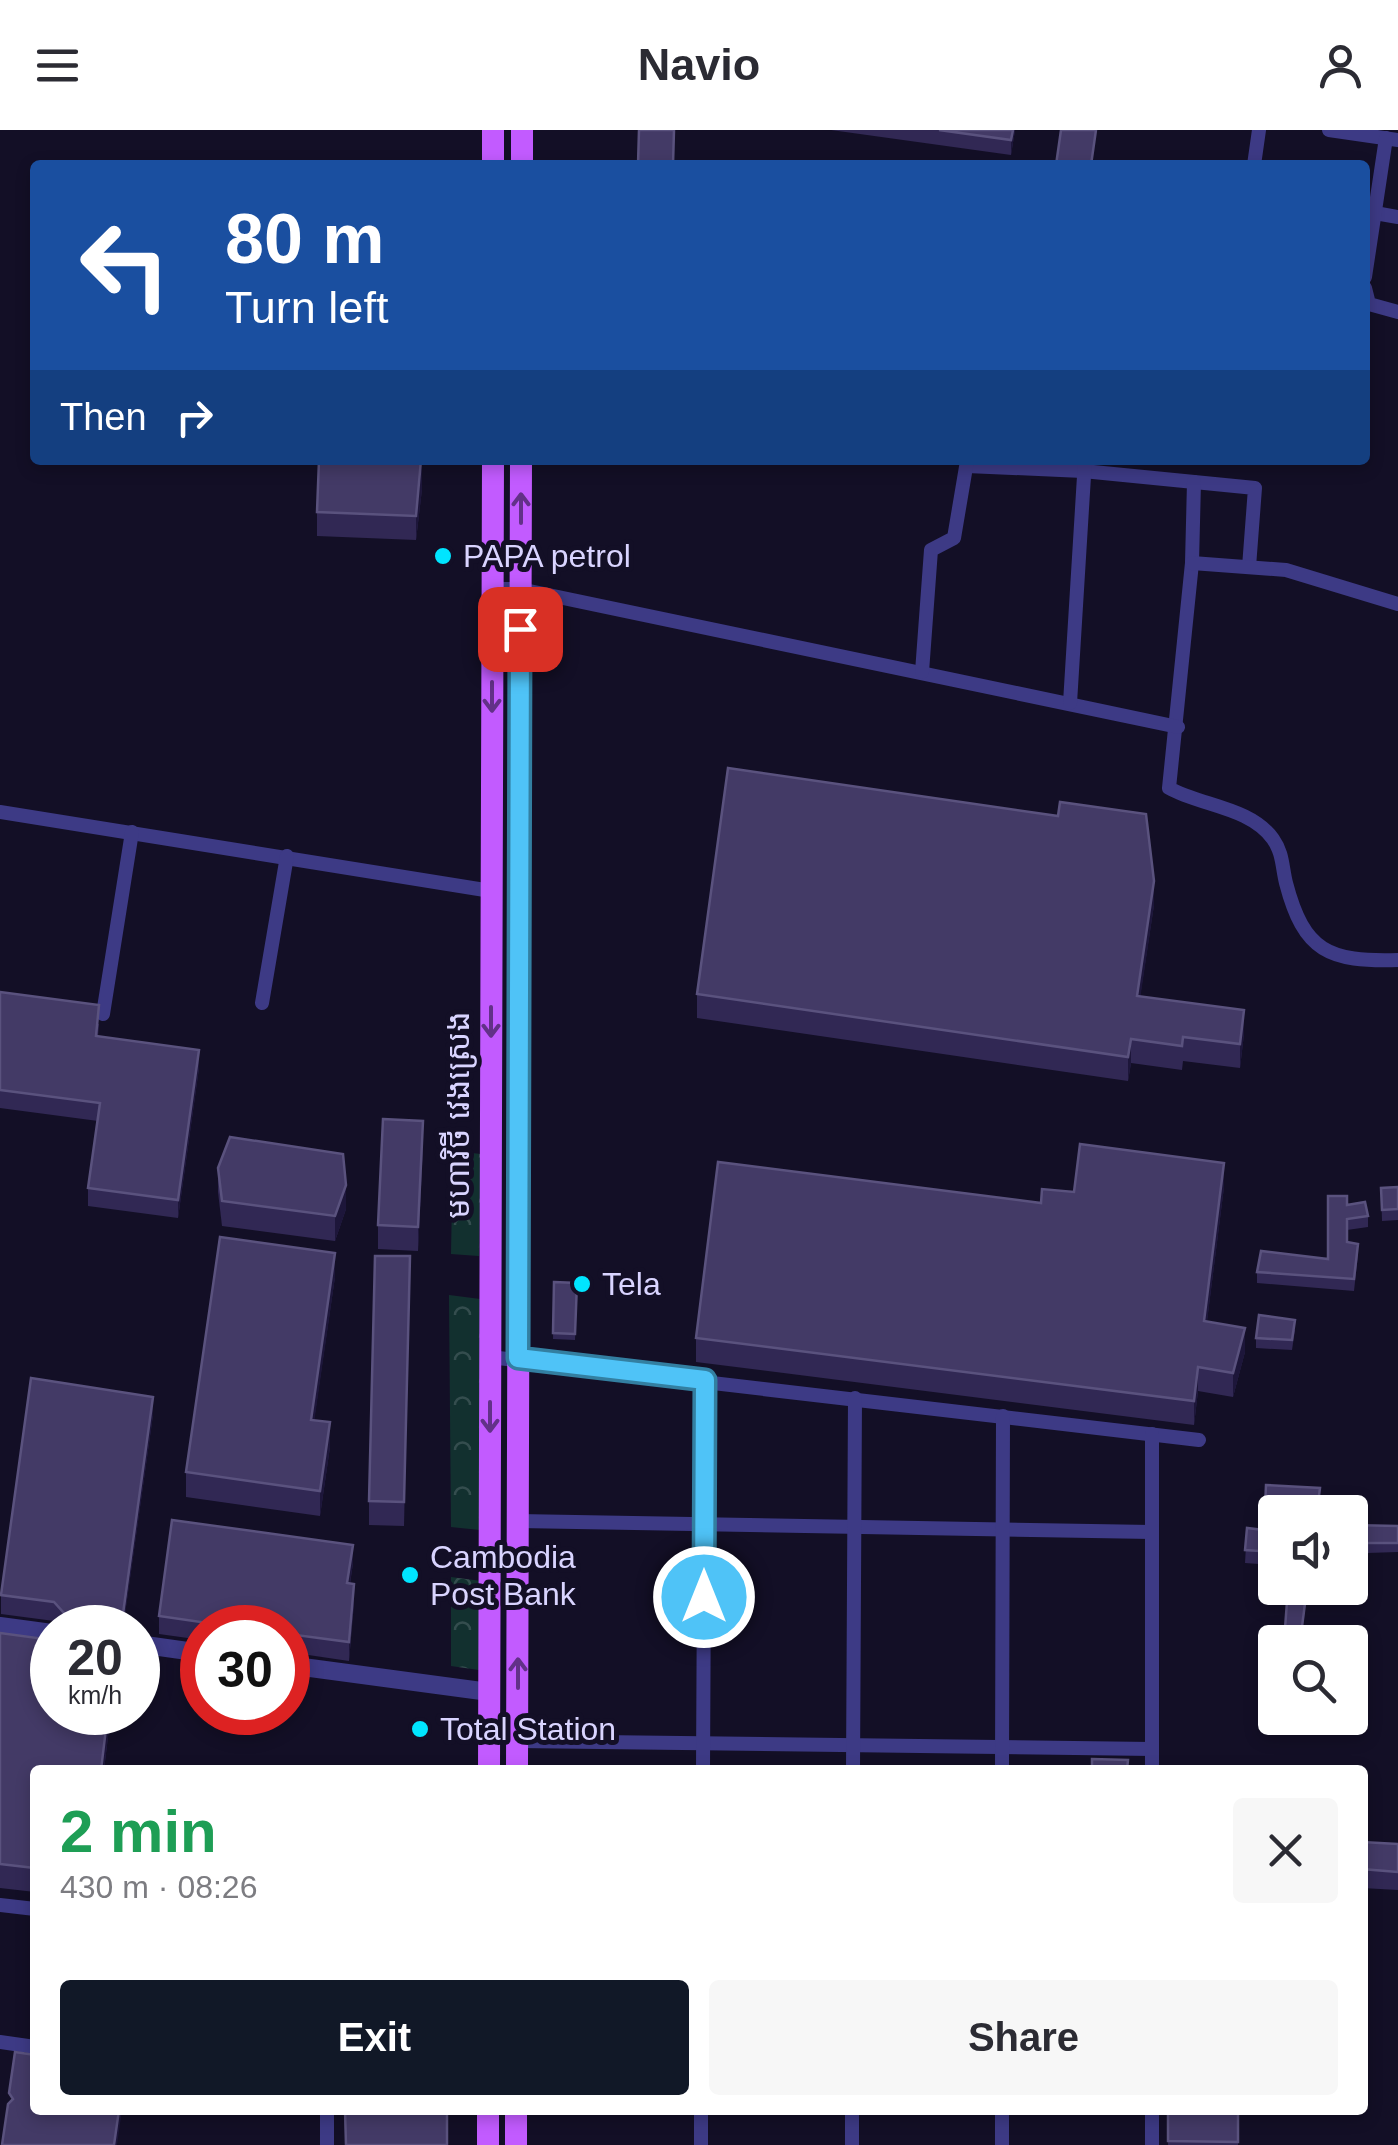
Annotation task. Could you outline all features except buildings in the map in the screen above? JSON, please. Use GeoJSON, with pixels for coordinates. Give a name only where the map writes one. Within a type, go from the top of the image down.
{"type":"FeatureCollection","features":[{"type":"Feature","properties":{"kind":"main road"},"geometry":{"type":"LineString","coordinates":[[494,130],[494,160]]}},
{"type":"Feature","properties":{"kind":"main road"},"geometry":{"type":"LineString","coordinates":[[522,130],[522,160]]}},
{"type":"Feature","properties":{"kind":"main road","name":"មហាវិថី វេងស្រេង"},"geometry":{"type":"LineString","coordinates":[[489,1765],[493,465]]}},
{"type":"Feature","properties":{"kind":"main road","name":"មហាវិថី វេងស្រេង"},"geometry":{"type":"LineString","coordinates":[[517,1765],[521,465]]}},
{"type":"Feature","properties":{"kind":"main road"},"geometry":{"type":"LineString","coordinates":[[490,1063],[519,1062]]}},
{"type":"Feature","properties":{"kind":"main road"},"geometry":{"type":"LineString","coordinates":[[488,2115],[488,2145]]}},
{"type":"Feature","properties":{"kind":"main road"},"geometry":{"type":"LineString","coordinates":[[516,2115],[516,2145]]}},
{"type":"Feature","properties":{"kind":"street"},"geometry":{"type":"LineString","coordinates":[[1255,160],[1259,130]]}},
{"type":"Feature","properties":{"kind":"street"},"geometry":{"type":"LineString","coordinates":[[1328,130],[1392,139],[1370,245]]}},
{"type":"Feature","properties":{"kind":"street"},"geometry":{"type":"LineString","coordinates":[[1375,213],[1398,217]]}},
{"type":"Feature","properties":{"kind":"street"},"geometry":{"type":"LineString","coordinates":[[1370,304],[1398,312]]}},
{"type":"Feature","properties":{"kind":"street"},"geometry":{"type":"LineString","coordinates":[[922,672],[929,558],[931,550],[954,538],[967,465]]}},
{"type":"Feature","properties":{"kind":"street"},"geometry":{"type":"LineString","coordinates":[[1045,465],[1084,466],[1254,488],[1249,567]]}},
{"type":"Feature","properties":{"kind":"street"},"geometry":{"type":"LineString","coordinates":[[1070,703],[1084,466]]}},
{"type":"Feature","properties":{"kind":"street"},"geometry":{"type":"LineString","coordinates":[[1194,482],[1192,563],[1169,788],[1243,816],[1272,836],[1283,858],[1297,921],[1328,953],[1352,962],[1398,960]]}},
{"type":"Feature","properties":{"kind":"street"},"geometry":{"type":"LineString","coordinates":[[1192,563],[1286,570],[1398,604]]}},
{"type":"Feature","properties":{"kind":"street"},"geometry":{"type":"LineString","coordinates":[[492,589],[520,589],[1178,727]]}},
{"type":"Feature","properties":{"kind":"street"},"geometry":{"type":"LineString","coordinates":[[0,812],[492,891]]}},
{"type":"Feature","properties":{"kind":"street"},"geometry":{"type":"LineString","coordinates":[[103,1014],[132,832]]}},
{"type":"Feature","properties":{"kind":"street"},"geometry":{"type":"LineString","coordinates":[[262,1003],[287,856]]}},
{"type":"Feature","properties":{"kind":"street"},"geometry":{"type":"LineString","coordinates":[[490,1357],[1199,1440]]}},
{"type":"Feature","properties":{"kind":"street"},"geometry":{"type":"LineString","coordinates":[[703,1765],[705,1380]]}},
{"type":"Feature","properties":{"kind":"street"},"geometry":{"type":"LineString","coordinates":[[853,1765],[854,1398]]}},
{"type":"Feature","properties":{"kind":"street"},"geometry":{"type":"LineString","coordinates":[[1002,1765],[1003,1416]]}},
{"type":"Feature","properties":{"kind":"street"},"geometry":{"type":"LineString","coordinates":[[1152,1434],[1152,1765]]}},
{"type":"Feature","properties":{"kind":"street"},"geometry":{"type":"LineString","coordinates":[[518,1521],[1152,1532]]}},
{"type":"Feature","properties":{"kind":"street"},"geometry":{"type":"LineString","coordinates":[[0,1626],[30,1630]]}},
{"type":"Feature","properties":{"kind":"street"},"geometry":{"type":"LineString","coordinates":[[310,1667],[489,1692]]}},
{"type":"Feature","properties":{"kind":"street"},"geometry":{"type":"LineString","coordinates":[[518,1741],[1152,1749]]}},
{"type":"Feature","properties":{"kind":"street"},"geometry":{"type":"LineString","coordinates":[[0,1904],[30,1908]]}},
{"type":"Feature","properties":{"kind":"street"},"geometry":{"type":"LineString","coordinates":[[0,2042],[30,2046]]}},
{"type":"Feature","properties":{"kind":"street"},"geometry":{"type":"LineString","coordinates":[[327,2145],[328,2115]]}},
{"type":"Feature","properties":{"kind":"street"},"geometry":{"type":"LineString","coordinates":[[700,2145],[701,2115]]}},
{"type":"Feature","properties":{"kind":"street"},"geometry":{"type":"LineString","coordinates":[[852,2115],[852,2145]]}},
{"type":"Feature","properties":{"kind":"street"},"geometry":{"type":"LineString","coordinates":[[1002,2115],[1002,2145]]}},
{"type":"Feature","properties":{"kind":"street"},"geometry":{"type":"LineString","coordinates":[[1152,2115],[1152,2145]]}},
{"type":"Feature","properties":{"kind":"green space"},"geometry":{"type":"Polygon","coordinates":[[[453,1151],[481,1154],[479,1256],[451,1254],[453,1151]]]}},
{"type":"Feature","properties":{"kind":"green space"},"geometry":{"type":"Polygon","coordinates":[[[449,1295],[480,1299],[480,1530],[451,1527],[449,1295]]]}},
{"type":"Feature","properties":{"kind":"green space"},"geometry":{"type":"Polygon","coordinates":[[[451,1577],[481,1581],[479,1670],[451,1666],[451,1577]]]}},
{"type":"Feature","properties":{"kind":"place","name":"PAPA petrol"},"geometry":{"type":"Point","coordinates":[443,556]}},
{"type":"Feature","properties":{"kind":"place","name":"Tela"},"geometry":{"type":"Point","coordinates":[582,1284]}},
{"type":"Feature","properties":{"kind":"place","name":"Cambodia Post Bank"},"geometry":{"type":"Point","coordinates":[410,1575]}},
{"type":"Feature","properties":{"kind":"place","name":"Total Station"},"geometry":{"type":"Point","coordinates":[420,1729]}},
{"type":"Feature","properties":{"kind":"route"},"geometry":{"type":"LineString","coordinates":[[520,629],[518,1358],[705,1380],[704,1597]]}}]}
